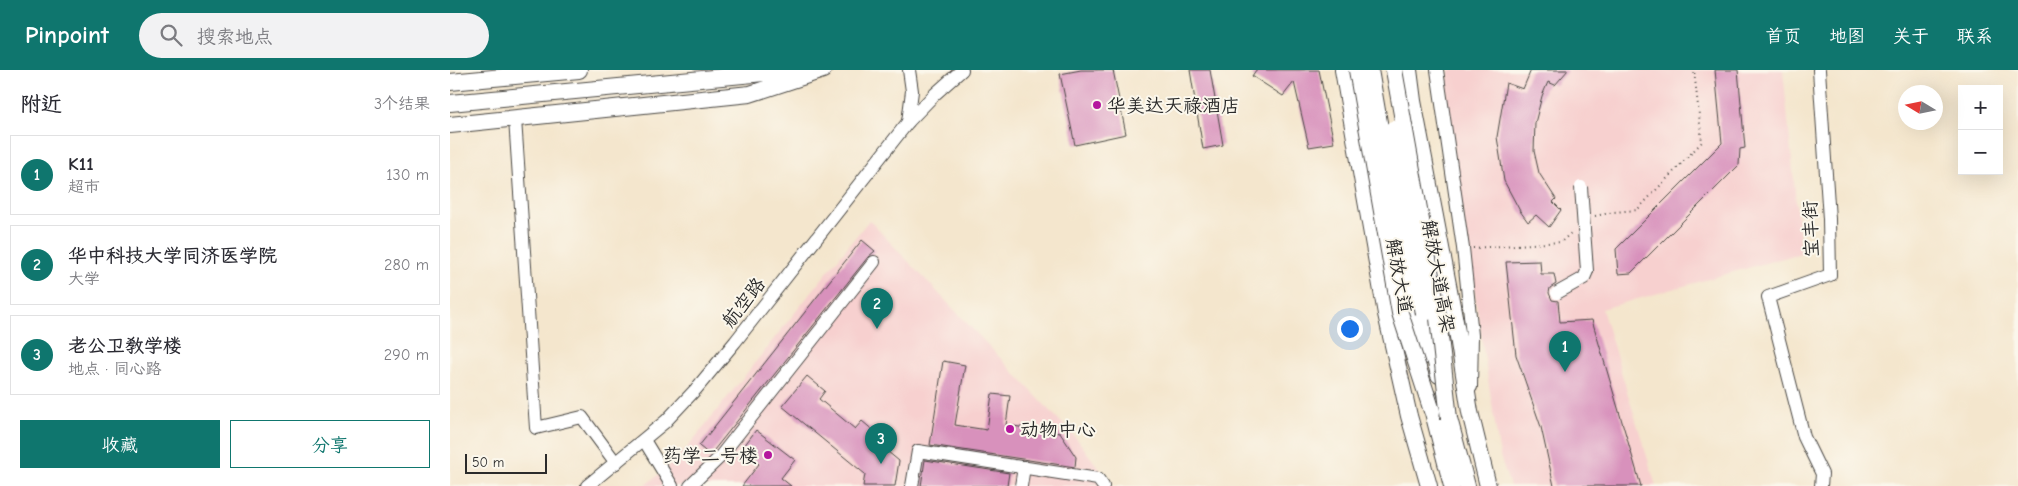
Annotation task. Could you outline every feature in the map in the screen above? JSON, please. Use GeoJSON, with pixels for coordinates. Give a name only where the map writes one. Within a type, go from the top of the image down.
{"type":"FeatureCollection","features":[{"type":"Feature","properties":{"kind":"main road"},"geometry":{"type":"LineString","coordinates":[[450,82],[579,70]]}},
{"type":"Feature","properties":{"kind":"main road"},"geometry":{"type":"LineString","coordinates":[[450,103],[797,70]]}},
{"type":"Feature","properties":{"kind":"main road"},"geometry":{"type":"LineString","coordinates":[[450,125],[750,94],[823,70]]}},
{"type":"Feature","properties":{"kind":"main road","name":"解放大道"},"geometry":{"type":"LineString","coordinates":[[1343,70],[1398,372],[1429,486]]}},
{"type":"Feature","properties":{"kind":"main road"},"geometry":{"type":"LineString","coordinates":[[1357,70],[1400,313],[1432,411]]}},
{"type":"Feature","properties":{"kind":"main road","name":"解放大道高架"},"geometry":{"type":"LineString","coordinates":[[1370,70],[1412,316],[1432,411],[1452,486]]}},
{"type":"Feature","properties":{"kind":"main road","name":"解放大道高架"},"geometry":{"type":"LineString","coordinates":[[1383,70],[1424,314],[1467,486]]}},
{"type":"Feature","properties":{"kind":"main road"},"geometry":{"type":"LineString","coordinates":[[1394,70],[1436,309],[1449,420]]}},
{"type":"Feature","properties":{"kind":"main road"},"geometry":{"type":"LineString","coordinates":[[1409,70],[1413,101],[1470,412],[1488,486]]}},
{"type":"Feature","properties":{"kind":"main road"},"geometry":{"type":"LineString","coordinates":[[537,117],[609,88]]}},
{"type":"Feature","properties":{"kind":"main road"},"geometry":{"type":"LineString","coordinates":[[1378,267],[1442,255]]}},
{"type":"Feature","properties":{"kind":"street"},"geometry":{"type":"LineString","coordinates":[[908,122],[912,91],[909,70]]}},
{"type":"Feature","properties":{"kind":"street","name":"航空路"},"geometry":{"type":"LineString","coordinates":[[587,486],[672,415],[735,342],[908,122],[962,70]]}},
{"type":"Feature","properties":{"kind":"street"},"geometry":{"type":"LineString","coordinates":[[1437,70],[1463,248],[1472,335],[1470,412]]}},
{"type":"Feature","properties":{"kind":"street","name":"宝丰街"},"geometry":{"type":"LineString","coordinates":[[1820,70],[1829,219],[1830,275],[1768,297],[1804,437],[1822,474],[1822,486]]}},
{"type":"Feature","properties":{"kind":"street"},"geometry":{"type":"LineString","coordinates":[[516,119],[536,428],[582,417],[616,463]]}},
{"type":"Feature","properties":{"kind":"street"},"geometry":{"type":"LineString","coordinates":[[1557,293],[1584,278],[1587,271],[1581,187]]}},
{"type":"Feature","properties":{"kind":"street"},"geometry":{"type":"LineString","coordinates":[[690,486],[719,458],[874,262]]}},
{"type":"Feature","properties":{"kind":"street"},"geometry":{"type":"LineString","coordinates":[[644,440],[672,486]]}},
{"type":"Feature","properties":{"kind":"street"},"geometry":{"type":"LineString","coordinates":[[912,486],[918,450],[1098,479],[1103,486]]}},
{"type":"Feature","properties":{"kind":"street"},"geometry":{"type":"LineString","coordinates":[[1022,486],[1024,467]]}},
{"type":"Feature","properties":{"kind":"path"},"geometry":{"type":"LineString","coordinates":[[1594,216],[1637,210],[1702,142],[1694,70]]}},
{"type":"Feature","properties":{"kind":"path"},"geometry":{"type":"LineString","coordinates":[[1463,248],[1561,242],[1573,230]]}},
{"type":"Feature","properties":{"kind":"shaded area"},"geometry":{"type":"Polygon","coordinates":[[[1449,70],[1783,70],[1801,253],[1602,309],[1656,486],[1510,486],[1500,456],[1445,104],[1449,70]]]}},
{"type":"Feature","properties":{"kind":"shaded area"},"geometry":{"type":"Polygon","coordinates":[[[869,220],[1077,439],[1112,486],[644,486],[687,448],[869,220]]]}},
{"type":"Feature","properties":{"kind":"building"},"geometry":{"type":"Polygon","coordinates":[[[1081,70],[1113,70],[1126,134],[1075,145],[1060,74],[1081,70]]]}},
{"type":"Feature","properties":{"kind":"building"},"geometry":{"type":"Polygon","coordinates":[[[1190,70],[1210,70],[1223,145],[1203,149],[1190,70]]]}},
{"type":"Feature","properties":{"kind":"building"},"geometry":{"type":"Polygon","coordinates":[[[1256,70],[1319,70],[1334,143],[1309,147],[1294,82],[1283,96],[1252,76],[1256,70]]]}},
{"type":"Feature","properties":{"kind":"building"},"geometry":{"type":"Polygon","coordinates":[[[1531,70],[1568,70],[1555,85],[1548,82],[1535,123],[1534,151],[1539,173],[1556,199],[1553,202],[1561,210],[1549,227],[1536,215],[1528,222],[1520,211],[1504,181],[1497,137],[1506,83],[1523,89],[1531,70]]]}},
{"type":"Feature","properties":{"kind":"building"},"geometry":{"type":"Polygon","coordinates":[[[1715,70],[1738,70],[1745,148],[1740,149],[1739,165],[1631,273],[1618,274],[1616,249],[1722,143],[1715,70]]]}},
{"type":"Feature","properties":{"kind":"building"},"geometry":{"type":"Polygon","coordinates":[[[862,240],[875,251],[868,257],[710,455],[699,446],[862,240]]]}},
{"type":"Feature","properties":{"kind":"building"},"geometry":{"type":"Polygon","coordinates":[[[1540,261],[1541,274],[1554,274],[1556,284],[1550,288],[1549,293],[1552,300],[1558,301],[1560,322],[1592,320],[1641,486],[1554,486],[1541,427],[1516,355],[1506,262],[1540,261]]]}},
{"type":"Feature","properties":{"kind":"building"},"geometry":{"type":"Polygon","coordinates":[[[943,361],[965,365],[955,425],[987,430],[992,394],[1010,396],[1006,425],[1060,433],[1076,457],[1075,467],[930,445],[943,361]]]}},
{"type":"Feature","properties":{"kind":"building"},"geometry":{"type":"Polygon","coordinates":[[[807,376],[825,391],[819,399],[855,429],[862,421],[881,437],[876,442],[899,461],[895,486],[863,486],[865,474],[782,406],[807,376]]]}},
{"type":"Feature","properties":{"kind":"building","name":"药学二号楼"},"geometry":{"type":"Polygon","coordinates":[[[756,430],[795,460],[781,478],[791,486],[742,486],[759,464],[741,450],[756,430]]]}},
{"type":"Feature","properties":{"kind":"building"},"geometry":{"type":"Polygon","coordinates":[[[925,460],[1009,473],[1007,486],[921,486],[925,460]]]}},
{"type":"Feature","properties":{"kind":"place","name":"华美达天禄酒店"},"geometry":{"type":"Point","coordinates":[1097,105]}},
{"type":"Feature","properties":{"kind":"place","name":"华中科技大学同济医学院"},"geometry":{"type":"Point","coordinates":[877,329]}},
{"type":"Feature","properties":{"kind":"place","name":"K11"},"geometry":{"type":"Point","coordinates":[1565,372]}},
{"type":"Feature","properties":{"kind":"place","name":"动物中心"},"geometry":{"type":"Point","coordinates":[1010,429]}},
{"type":"Feature","properties":{"kind":"place","name":"药学二号楼"},"geometry":{"type":"Point","coordinates":[768,455]}},
{"type":"Feature","properties":{"kind":"place","name":"老公卫教学楼"},"geometry":{"type":"Point","coordinates":[881,464]}}]}
